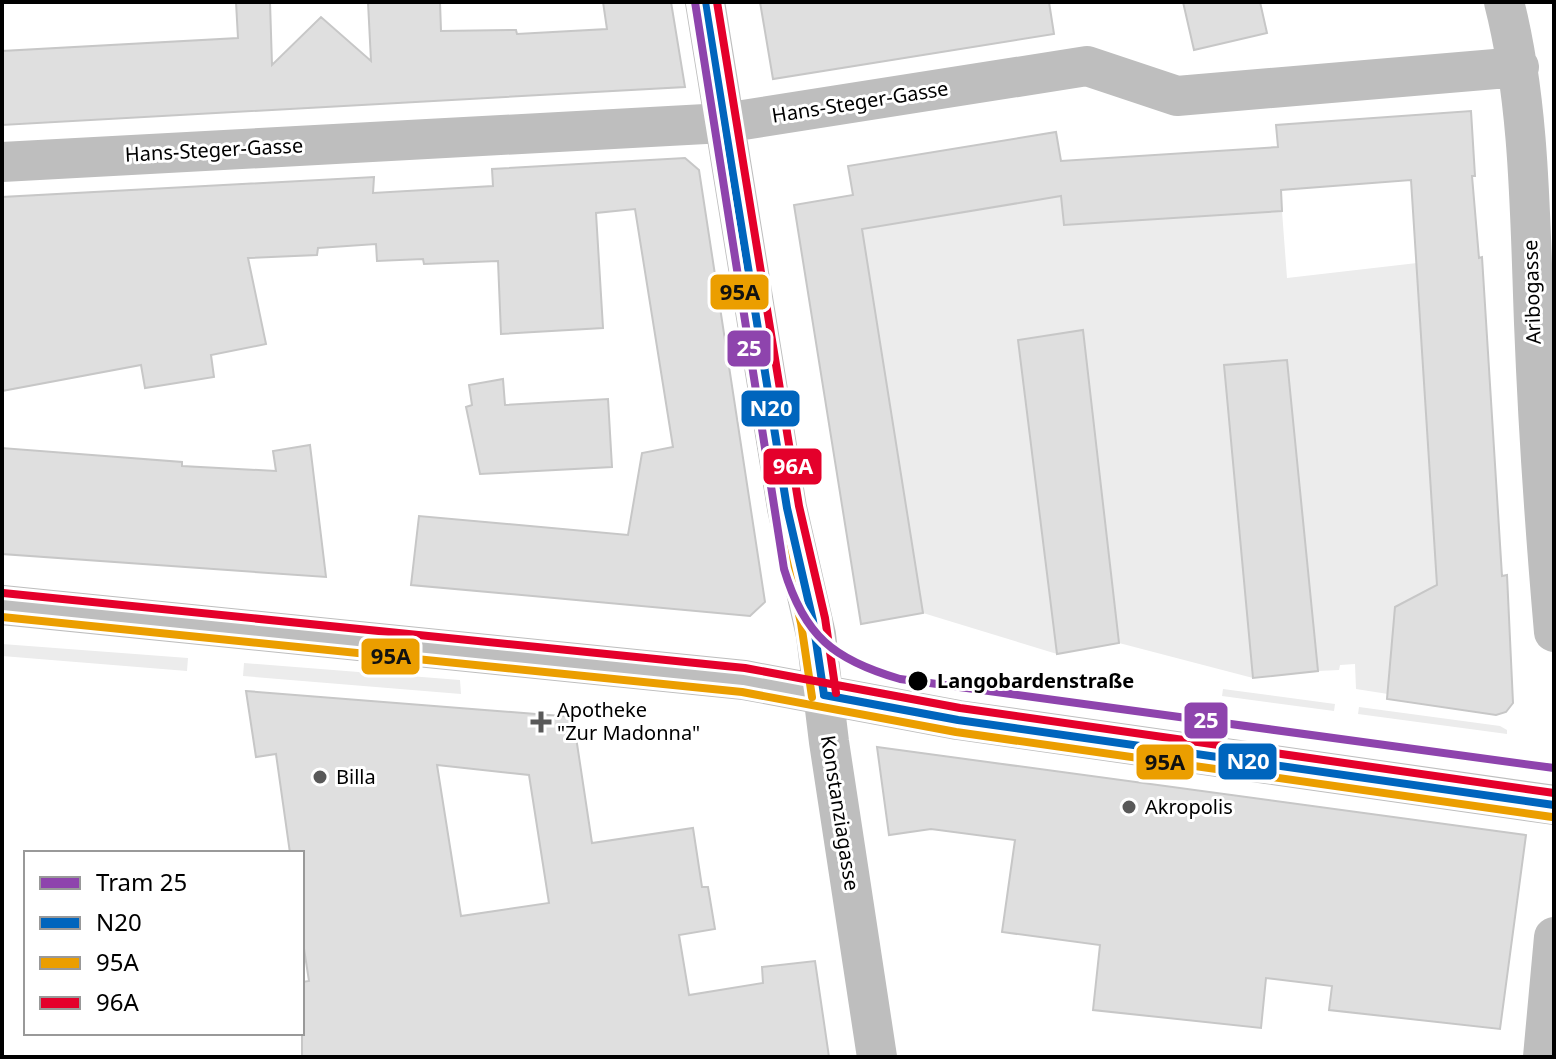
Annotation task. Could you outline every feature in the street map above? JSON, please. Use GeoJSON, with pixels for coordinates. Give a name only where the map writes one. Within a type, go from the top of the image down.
{"type":"FeatureCollection","features":[{"type":"Feature","properties":{"kind":"street","name":"Konstanziagasse"},"geometry":{"type":"LineString","coordinates":[[705,2],[787,508],[813,621],[877,1057]]}},
{"type":"Feature","properties":{"kind":"street","name":"Aribogasse"},"geometry":{"type":"LineString","coordinates":[[1504,2],[1519,67],[1530,234],[1538,444],[1554,632]]}},
{"type":"Feature","properties":{"kind":"street","name":"Hans-Steger-Gasse"},"geometry":{"type":"LineString","coordinates":[[2,162],[724,123],[1087,66],[1177,96],[1519,67]]}},
{"type":"Feature","properties":{"kind":"street"},"geometry":{"type":"LineString","coordinates":[[2,605],[744,680],[974,722],[1554,805]]}},
{"type":"Feature","properties":{"kind":"street"},"geometry":{"type":"LineString","coordinates":[[1543,1057],[1554,937]]}},
{"type":"Feature","properties":{"kind":"shaded area"},"geometry":{"type":"Polygon","coordinates":[[[1061,196],[1064,225],[1282,211],[1287,278],[1417,263],[1439,584],[1395,608],[1388,694],[1356,689],[1355,664],[1340,665],[1339,670],[1318,671],[1287,361],[1224,366],[1253,678],[1119,643],[1083,330],[1019,340],[1057,654],[923,613],[862,229],[1061,196]]]}},
{"type":"Feature","properties":{"kind":"shaded area"},"geometry":{"type":"Polygon","coordinates":[[[2,644],[188,658],[187,671],[2,656],[2,644]]]}},
{"type":"Feature","properties":{"kind":"shaded area"},"geometry":{"type":"Polygon","coordinates":[[[244,663],[460,680],[461,694],[243,676],[244,663]]]}},
{"type":"Feature","properties":{"kind":"shaded area"},"geometry":{"type":"Polygon","coordinates":[[[1223,689],[1335,704],[1334,711],[1222,696],[1223,689]]]}},
{"type":"Feature","properties":{"kind":"shaded area"},"geometry":{"type":"Polygon","coordinates":[[[1359,707],[1500,726],[1507,730],[1507,734],[1358,714],[1359,707]]]}},
{"type":"Feature","properties":{"kind":"building"},"geometry":{"type":"Polygon","coordinates":[[[236,2],[270,2],[272,65],[321,17],[371,61],[368,2],[440,2],[441,31],[516,30],[517,34],[607,29],[603,2],[671,2],[685,87],[2,125],[2,51],[238,38],[236,2]]]}},
{"type":"Feature","properties":{"kind":"building"},"geometry":{"type":"Polygon","coordinates":[[[760,2],[1049,2],[1054,34],[773,79],[760,2]]]}},
{"type":"Feature","properties":{"kind":"building"},"geometry":{"type":"Polygon","coordinates":[[[1183,2],[1260,2],[1267,33],[1194,50],[1183,2]]]}},
{"type":"Feature","properties":{"kind":"building"},"geometry":{"type":"Polygon","coordinates":[[[1471,111],[1475,176],[1472,176],[1479,258],[1482,257],[1502,576],[1507,575],[1513,703],[1506,712],[1496,715],[1387,699],[1395,607],[1437,585],[1411,180],[1281,190],[1282,211],[1064,225],[1061,196],[862,229],[923,613],[861,624],[794,205],[853,195],[848,166],[1056,132],[1061,161],[1278,147],[1276,125],[1471,111]]]}},
{"type":"Feature","properties":{"kind":"building"},"geometry":{"type":"Polygon","coordinates":[[[685,158],[699,170],[765,602],[750,616],[411,585],[419,516],[628,535],[642,453],[673,447],[635,209],[596,213],[603,328],[501,334],[498,261],[424,264],[423,259],[377,261],[376,244],[318,248],[317,255],[248,258],[266,344],[211,355],[214,377],[145,388],[141,365],[2,391],[2,197],[374,177],[373,193],[493,186],[492,169],[685,158]]]}},
{"type":"Feature","properties":{"kind":"building"},"geometry":{"type":"Polygon","coordinates":[[[1083,330],[1119,643],[1057,654],[1018,340],[1083,330]]]}},
{"type":"Feature","properties":{"kind":"building"},"geometry":{"type":"Polygon","coordinates":[[[1287,360],[1318,671],[1253,678],[1224,365],[1287,360]]]}},
{"type":"Feature","properties":{"kind":"building"},"geometry":{"type":"Polygon","coordinates":[[[503,379],[505,405],[608,399],[612,467],[480,474],[466,407],[472,405],[469,385],[503,379]]]}},
{"type":"Feature","properties":{"kind":"building"},"geometry":{"type":"Polygon","coordinates":[[[310,445],[326,577],[2,554],[2,448],[182,462],[182,466],[276,471],[273,451],[310,445]]]}},
{"type":"Feature","properties":{"kind":"building"},"geometry":{"type":"Polygon","coordinates":[[[246,691],[573,717],[592,843],[693,828],[702,887],[708,887],[715,929],[679,935],[689,995],[763,983],[762,967],[815,961],[829,1057],[302,1057],[304,982],[309,981],[304,949],[304,851],[290,851],[276,754],[256,757],[246,691]],[[437,765],[461,916],[549,903],[529,775],[437,765]]]}},
{"type":"Feature","properties":{"kind":"building"},"geometry":{"type":"Polygon","coordinates":[[[877,747],[1526,835],[1500,1029],[1329,1010],[1332,986],[1266,978],[1261,1028],[1093,1010],[1100,945],[1002,932],[1015,840],[931,829],[889,835],[877,747]]]}},
{"type":"Feature","properties":{"kind":"tram line","name":"25"},"geometry":{"type":"LineString","coordinates":[[695,2],[784,569],[801,612],[825,642],[857,663],[900,679],[1554,768]]}},
{"type":"Feature","properties":{"kind":"transit line","name":"N20"},"geometry":{"type":"LineString","coordinates":[[705,2],[787,508],[813,621],[824,695]]}},
{"type":"Feature","properties":{"kind":"transit line","name":"96A"},"geometry":{"type":"LineString","coordinates":[[717,2],[799,506],[825,618],[836,693]]}},
{"type":"Feature","properties":{"kind":"transit line","name":"95A"},"geometry":{"type":"LineString","coordinates":[[693,4],[775,510],[801,623],[812,697]]}},
{"type":"Feature","properties":{"kind":"transit line","name":"96A"},"geometry":{"type":"LineString","coordinates":[[3,593],[745,668],[960,708],[1554,793]]}},
{"type":"Feature","properties":{"kind":"transit line","name":"95A"},"geometry":{"type":"LineString","coordinates":[[2,617],[742,692],[956,732],[1552,817]]}},
{"type":"Feature","properties":{"kind":"transit line","name":"N20"},"geometry":{"type":"LineString","coordinates":[[824,695],[958,720],[1554,805]]}},
{"type":"Feature","properties":{"kind":"place","name":"Langobardenstraße"},"geometry":{"type":"Point","coordinates":[918,681]}},
{"type":"Feature","properties":{"kind":"place","name":"Apotheke \"Zur Madonna\""},"geometry":{"type":"Point","coordinates":[541,722]}},
{"type":"Feature","properties":{"kind":"place","name":"Billa"},"geometry":{"type":"Point","coordinates":[320,777]}},
{"type":"Feature","properties":{"kind":"place","name":"Akropolis"},"geometry":{"type":"Point","coordinates":[1129,807]}}]}
